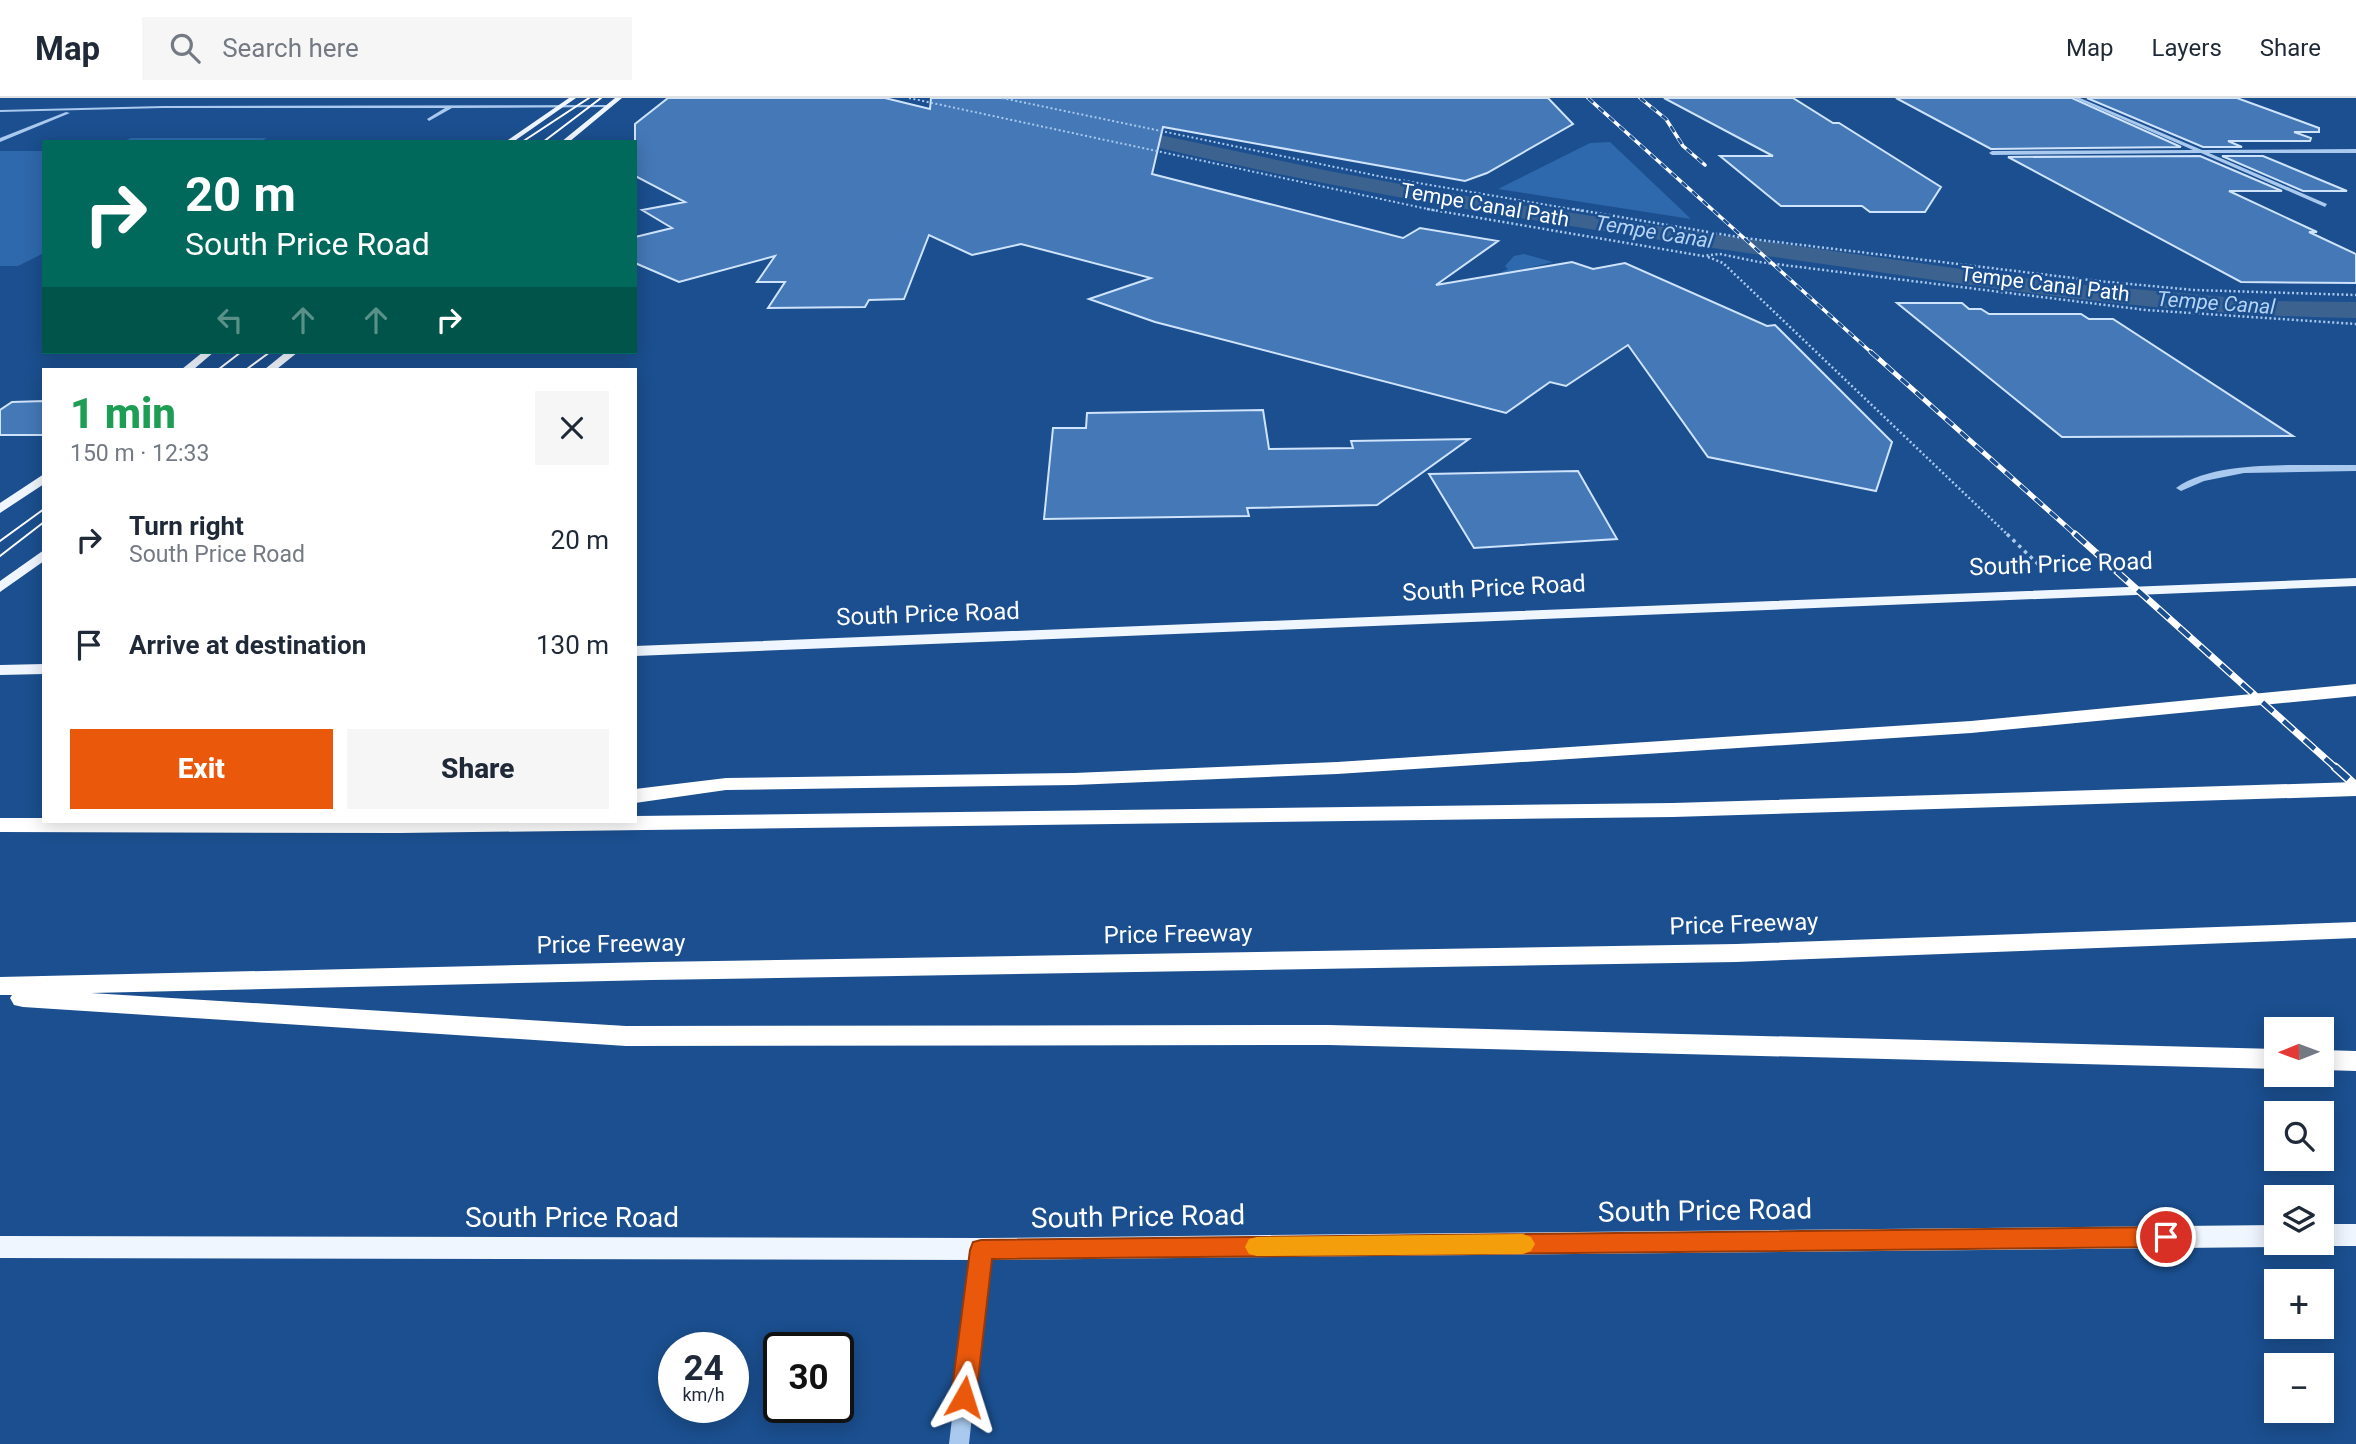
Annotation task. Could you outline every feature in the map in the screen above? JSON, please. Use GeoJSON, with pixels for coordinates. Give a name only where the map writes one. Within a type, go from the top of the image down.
{"type":"FeatureCollection","features":[{"type":"Feature","properties":{"kind":"highway"},"geometry":{"type":"LineString","coordinates":[[637,796],[726,784],[1074,779],[1392,764],[1971,727],[2356,690]]}},
{"type":"Feature","properties":{"kind":"highway"},"geometry":{"type":"LineString","coordinates":[[0,825],[399,826],[1672,810],[2356,789]]}},
{"type":"Feature","properties":{"kind":"highway"},"geometry":{"type":"LineString","coordinates":[[399,826],[422,823]]}},
{"type":"Feature","properties":{"kind":"highway","name":"Price Freeway"},"geometry":{"type":"LineString","coordinates":[[0,986],[652,971],[1736,954],[2356,930]]}},
{"type":"Feature","properties":{"kind":"highway"},"geometry":{"type":"LineString","coordinates":[[0,997],[626,1036],[1343,1035],[2264,1059]]}},
{"type":"Feature","properties":{"kind":"highway"},"geometry":{"type":"LineString","coordinates":[[2334,1060],[2356,1061]]}},
{"type":"Feature","properties":{"kind":"main road"},"geometry":{"type":"LineString","coordinates":[[511,140],[573,98]]}},
{"type":"Feature","properties":{"kind":"main road"},"geometry":{"type":"LineString","coordinates":[[566,140],[619,98]]}},
{"type":"Feature","properties":{"kind":"main road"},"geometry":{"type":"LineString","coordinates":[[188,368],[206,354]]}},
{"type":"Feature","properties":{"kind":"main road"},"geometry":{"type":"LineString","coordinates":[[271,368],[290,354]]}},
{"type":"Feature","properties":{"kind":"main road"},"geometry":{"type":"LineString","coordinates":[[0,509],[42,479]]}},
{"type":"Feature","properties":{"kind":"main road"},"geometry":{"type":"LineString","coordinates":[[0,588],[42,556]]}},
{"type":"Feature","properties":{"kind":"main road","name":"South Price Road"},"geometry":{"type":"LineString","coordinates":[[637,651],[952,642],[1601,611],[2356,582]]}},
{"type":"Feature","properties":{"kind":"main road"},"geometry":{"type":"LineString","coordinates":[[0,670],[42,669]]}},
{"type":"Feature","properties":{"kind":"main road"},"geometry":{"type":"LineString","coordinates":[[2334,1235],[2356,1235]]}},
{"type":"Feature","properties":{"kind":"main road","name":"South Price Road"},"geometry":{"type":"LineString","coordinates":[[0,1247],[981,1250],[2264,1236]]}},
{"type":"Feature","properties":{"kind":"street"},"geometry":{"type":"LineString","coordinates":[[2076,98],[2326,205]]}},
{"type":"Feature","properties":{"kind":"street"},"geometry":{"type":"LineString","coordinates":[[0,140],[97,102]]}},
{"type":"Feature","properties":{"kind":"street"},"geometry":{"type":"LineString","coordinates":[[0,111],[609,106]]}},
{"type":"Feature","properties":{"kind":"street"},"geometry":{"type":"LineString","coordinates":[[1992,153],[2356,151]]}},
{"type":"Feature","properties":{"kind":"street"},"geometry":{"type":"LineString","coordinates":[[2181,488],[2202,477],[2230,471],[2356,468]]}},
{"type":"Feature","properties":{"kind":"street"},"geometry":{"type":"LineString","coordinates":[[959,1444],[981,1250]]}},
{"type":"Feature","properties":{"kind":"lane"},"geometry":{"type":"LineString","coordinates":[[429,120],[452,106]]}},
{"type":"Feature","properties":{"kind":"path","name":"Tempe Canal Path"},"geometry":{"type":"LineString","coordinates":[[909,98],[1391,203],[1703,256],[1720,254],[1759,262],[2179,315],[2356,324]]}},
{"type":"Feature","properties":{"kind":"path","name":"Tempe Canal Path"},"geometry":{"type":"LineString","coordinates":[[1002,98],[1383,177],[1744,237],[2098,281],[2194,290],[2356,295]]}},
{"type":"Feature","properties":{"kind":"path"},"geometry":{"type":"LineString","coordinates":[[1703,256],[1724,263],[2067,592]]}},
{"type":"Feature","properties":{"kind":"shaded area"},"geometry":{"type":"Polygon","coordinates":[[[131,138],[267,138],[263,140],[126,140],[131,138]]]}},
{"type":"Feature","properties":{"kind":"shaded area"},"geometry":{"type":"Polygon","coordinates":[[[1610,142],[1691,219],[1498,189],[1590,143],[1610,142]]]}},
{"type":"Feature","properties":{"kind":"shaded area"},"geometry":{"type":"Polygon","coordinates":[[[0,151],[42,151],[42,254],[18,266],[0,266],[0,151]]]}},
{"type":"Feature","properties":{"kind":"shaded area"},"geometry":{"type":"Polygon","coordinates":[[[1524,254],[1553,262],[1516,271],[1516,279],[1479,283],[1508,269],[1505,266],[1514,256],[1524,254]]]}},
{"type":"Feature","properties":{"kind":"building"},"geometry":{"type":"Polygon","coordinates":[[[668,98],[885,98],[930,109],[931,98],[1548,98],[1573,124],[1487,173],[1465,181],[1163,127],[1152,174],[1403,238],[1420,228],[1498,241],[1436,285],[1572,262],[1593,269],[1625,263],[1767,326],[1775,325],[1892,442],[1876,491],[1708,457],[1628,345],[1566,386],[1550,382],[1506,413],[1155,322],[1089,299],[1151,278],[1021,244],[972,255],[929,235],[904,299],[869,300],[865,307],[768,308],[785,282],[757,282],[775,256],[679,282],[637,264],[637,237],[672,228],[642,210],[685,202],[637,177],[635,124],[668,98]]]}},
{"type":"Feature","properties":{"kind":"building"},"geometry":{"type":"Polygon","coordinates":[[[1664,98],[1793,98],[1833,123],[1839,123],[1941,187],[1925,212],[1870,212],[1862,206],[1781,206],[1720,156],[1773,156],[1664,98]]]}},
{"type":"Feature","properties":{"kind":"building"},"geometry":{"type":"Polygon","coordinates":[[[1896,98],[2072,98],[2181,147],[1991,149],[1896,98]]]}},
{"type":"Feature","properties":{"kind":"building"},"geometry":{"type":"Polygon","coordinates":[[[2087,98],[2237,98],[2319,128],[2319,132],[2294,132],[2311,138],[2310,141],[2228,141],[2242,147],[2203,147],[2087,98]]]}},
{"type":"Feature","properties":{"kind":"building"},"geometry":{"type":"Polygon","coordinates":[[[2200,156],[2282,191],[2229,191],[2317,232],[2309,232],[2356,254],[2356,283],[2241,282],[2008,157],[2200,156]]]}},
{"type":"Feature","properties":{"kind":"building"},"geometry":{"type":"Polygon","coordinates":[[[2222,156],[2263,156],[2347,191],[2303,191],[2222,156]]]}},
{"type":"Feature","properties":{"kind":"building"},"geometry":{"type":"Polygon","coordinates":[[[1897,303],[1962,303],[1969,309],[1981,309],[1989,314],[2081,314],[2089,319],[2113,319],[2293,436],[2062,437],[1897,303]]]}},
{"type":"Feature","properties":{"kind":"building"},"geometry":{"type":"Polygon","coordinates":[[[42,401],[42,435],[0,435],[0,410],[12,402],[42,401]]]}},
{"type":"Feature","properties":{"kind":"building"},"geometry":{"type":"Polygon","coordinates":[[[1263,410],[1269,449],[1353,448],[1351,441],[1469,439],[1377,505],[1247,508],[1249,516],[1044,519],[1053,428],[1086,428],[1087,413],[1263,410]]]}},
{"type":"Feature","properties":{"kind":"building"},"geometry":{"type":"Polygon","coordinates":[[[1578,471],[1617,539],[1474,548],[1429,474],[1578,471]]]}},
{"type":"Feature","properties":{"kind":"waterway","name":"Tempe Canal"},"geometry":{"type":"LineString","coordinates":[[1099,128],[1334,178],[1488,207],[1670,235],[2053,290],[2272,309],[2356,310]]}},
{"type":"Feature","properties":{"kind":"tram line"},"geometry":{"type":"LineString","coordinates":[[525,140],[589,98]]}},
{"type":"Feature","properties":{"kind":"tram line"},"geometry":{"type":"LineString","coordinates":[[546,140],[601,98]]}},
{"type":"Feature","properties":{"kind":"tram line"},"geometry":{"type":"LineString","coordinates":[[220,368],[238,354]]}},
{"type":"Feature","properties":{"kind":"tram line"},"geometry":{"type":"LineString","coordinates":[[248,368],[267,354]]}},
{"type":"Feature","properties":{"kind":"tram line"},"geometry":{"type":"LineString","coordinates":[[0,541],[42,510]]}},
{"type":"Feature","properties":{"kind":"tram line"},"geometry":{"type":"LineString","coordinates":[[0,556],[42,524]]}},
{"type":"Feature","properties":{"kind":"railway"},"geometry":{"type":"LineString","coordinates":[[1588,98],[1873,354]]}},
{"type":"Feature","properties":{"kind":"railway"},"geometry":{"type":"LineString","coordinates":[[1640,98],[1666,119],[1683,146],[1705,165]]}},
{"type":"Feature","properties":{"kind":"railway"},"geometry":{"type":"LineString","coordinates":[[1871,352],[2077,536]]}},
{"type":"Feature","properties":{"kind":"railway"},"geometry":{"type":"LineString","coordinates":[[2075,534],[2337,769]]}},
{"type":"Feature","properties":{"kind":"railway"},"geometry":{"type":"LineString","coordinates":[[2335,767],[2356,786]]}},
{"type":"Feature","properties":{"kind":"slow traffic"},"geometry":{"type":"LineString","coordinates":[[1257,1247],[1523,1244]]}},
{"type":"Feature","properties":{"kind":"route"},"geometry":{"type":"LineString","coordinates":[[964,1397],[981,1250],[2166,1237]]}}]}
